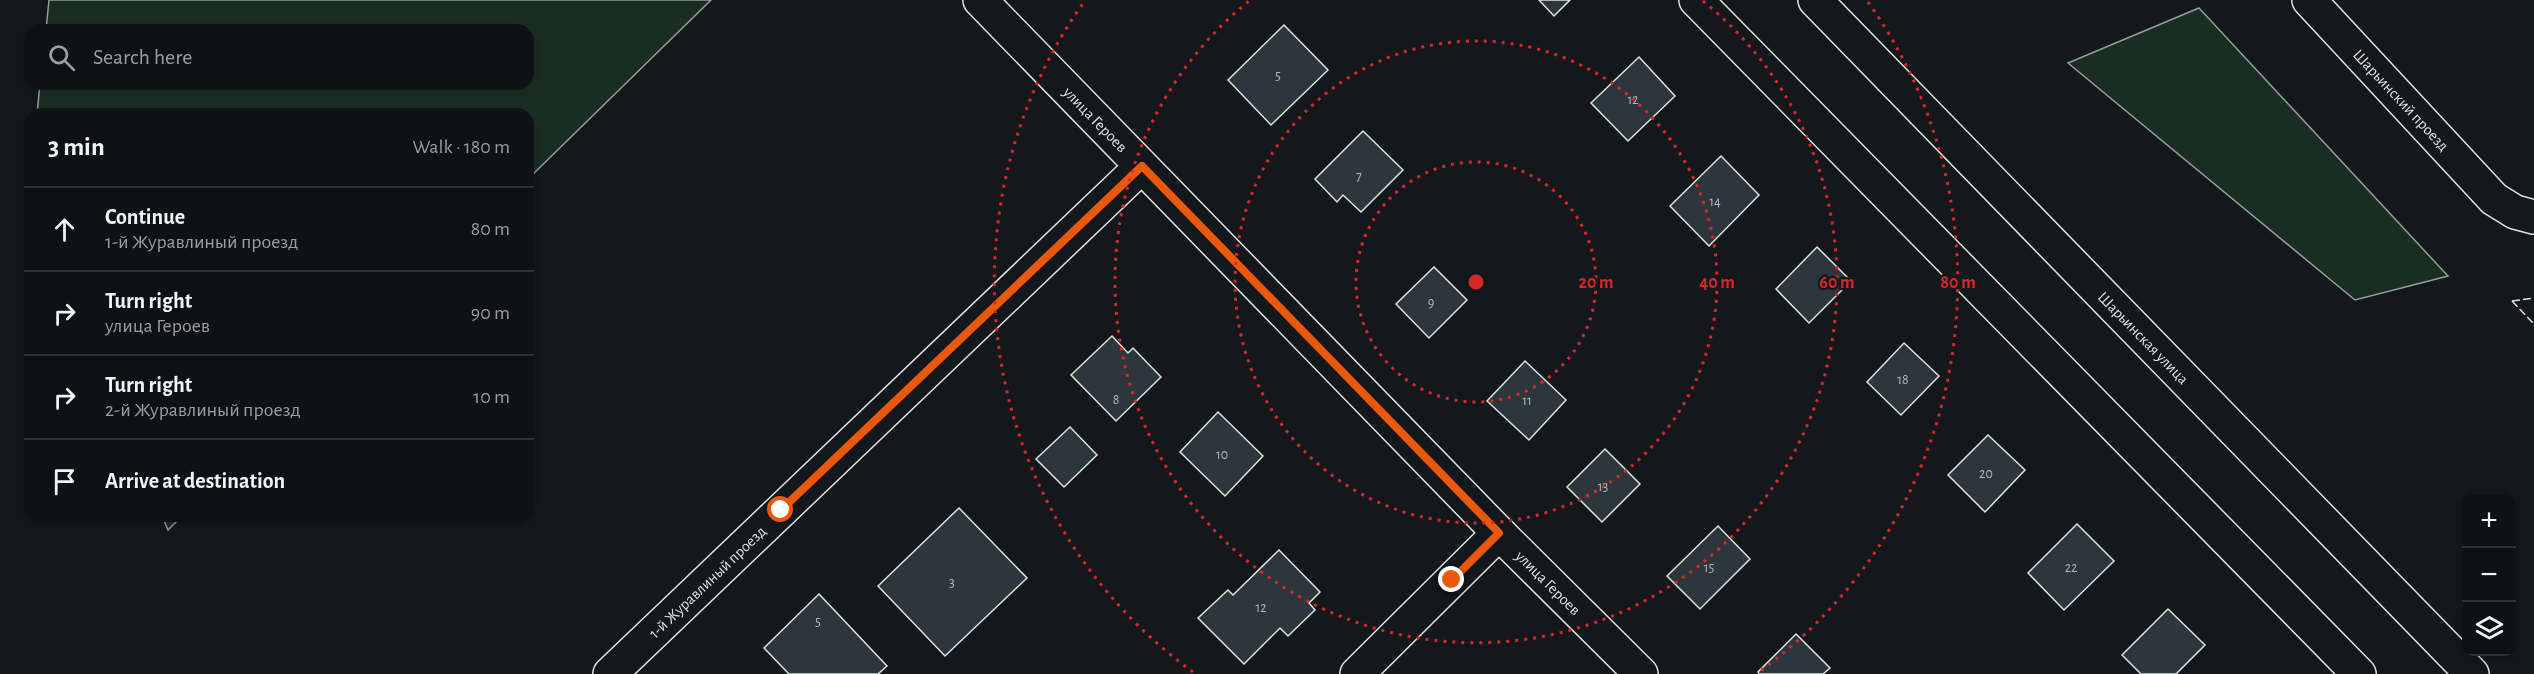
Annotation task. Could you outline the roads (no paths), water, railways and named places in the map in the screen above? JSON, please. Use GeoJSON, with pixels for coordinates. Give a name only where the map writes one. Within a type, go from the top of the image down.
{"type":"FeatureCollection","features":[{"type":"Feature","properties":{"kind":"street","name":"улица Героев"},"geometry":{"type":"LineString","coordinates":[[980,0],[1499,533],[1641,674]]}},
{"type":"Feature","properties":{"kind":"street"},"geometry":{"type":"LineString","coordinates":[[1696,0],[2359,674]]}},
{"type":"Feature","properties":{"kind":"street","name":"Шарьинская улица"},"geometry":{"type":"LineString","coordinates":[[1815,0],[2472,674]]}},
{"type":"Feature","properties":{"kind":"street","name":"Шарьинский проезд"},"geometry":{"type":"LineString","coordinates":[[2309,0],[2494,200],[2514,212],[2534,217]]}},
{"type":"Feature","properties":{"kind":"street","name":"1-й Журавлиный проезд"},"geometry":{"type":"LineString","coordinates":[[610,674],[1142,166]]}},
{"type":"Feature","properties":{"kind":"street"},"geometry":{"type":"LineString","coordinates":[[1357,674],[1499,533]]}}]}
